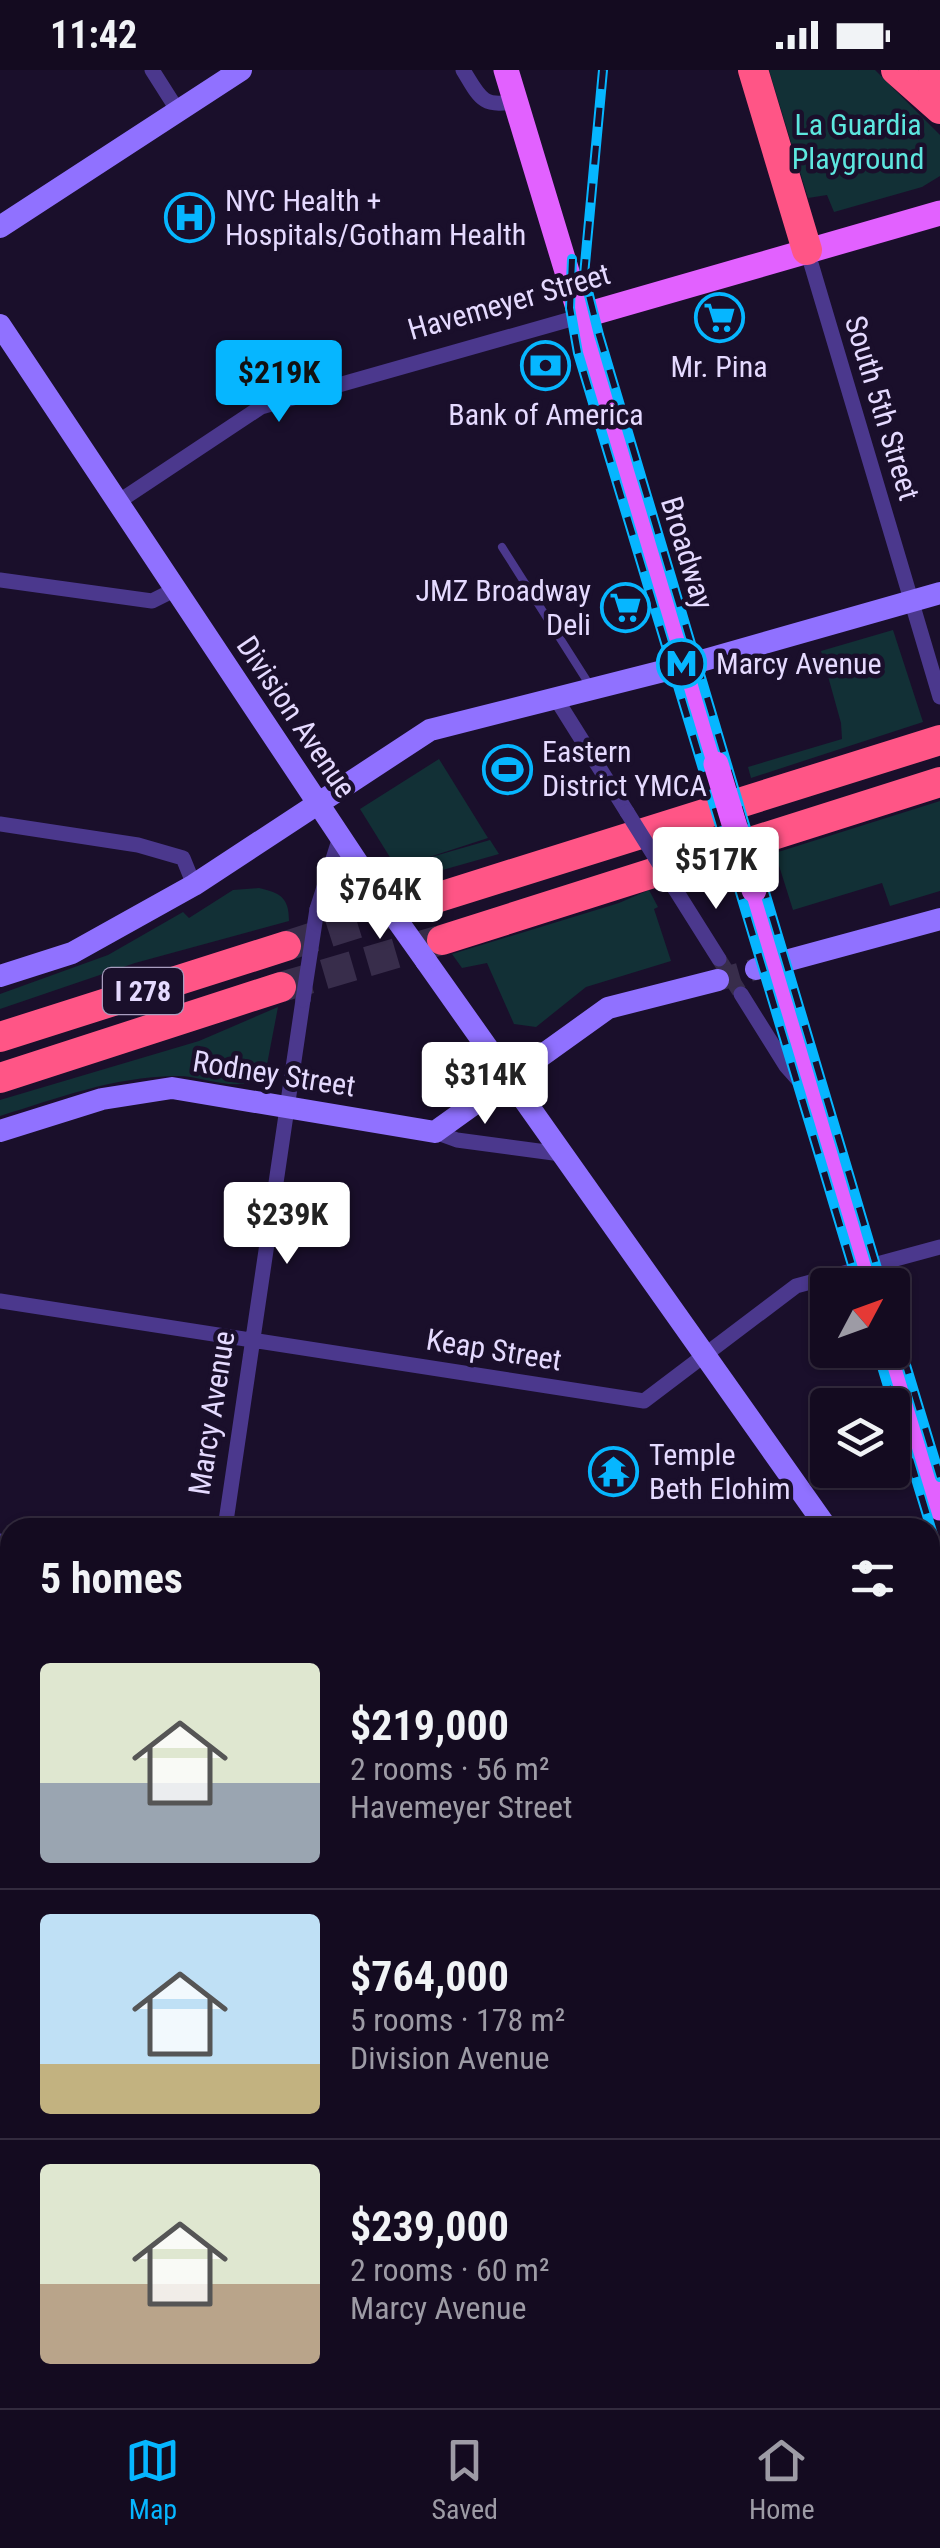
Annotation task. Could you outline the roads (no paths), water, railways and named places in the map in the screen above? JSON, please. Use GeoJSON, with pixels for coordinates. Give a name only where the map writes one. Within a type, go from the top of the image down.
{"type":"FeatureCollection","features":[{"type":"Feature","properties":{"kind":"highway"},"geometry":{"type":"LineString","coordinates":[[754,70],[807,250]]}},
{"type":"Feature","properties":{"kind":"highway"},"geometry":{"type":"LineString","coordinates":[[896,70],[940,109]]}},
{"type":"Feature","properties":{"kind":"highway"},"geometry":{"type":"LineString","coordinates":[[934,70],[940,75]]}},
{"type":"Feature","properties":{"kind":"highway"},"geometry":{"type":"LineString","coordinates":[[417,904],[940,740]]}},
{"type":"Feature","properties":{"kind":"highway"},"geometry":{"type":"LineString","coordinates":[[434,951],[940,782]]}},
{"type":"Feature","properties":{"kind":"highway","name":"I 278"},"geometry":{"type":"LineString","coordinates":[[0,1037],[286,946]]}},
{"type":"Feature","properties":{"kind":"highway","name":"I 278"},"geometry":{"type":"LineString","coordinates":[[0,1078],[292,994]]}},
{"type":"Feature","properties":{"kind":"main road"},"geometry":{"type":"LineString","coordinates":[[0,227],[241,70]]}},
{"type":"Feature","properties":{"kind":"main road","name":"Broadway"},"geometry":{"type":"LineString","coordinates":[[506,70],[754,890],[766,966],[817,1101],[868,1268]]}},
{"type":"Feature","properties":{"kind":"main road","name":"Havemeyer Street"},"geometry":{"type":"LineString","coordinates":[[582,316],[936,212]]}},
{"type":"Feature","properties":{"kind":"main road","name":"Division Avenue"},"geometry":{"type":"LineString","coordinates":[[0,325],[377,892],[434,951],[509,1081],[821,1518]]}},
{"type":"Feature","properties":{"kind":"main road"},"geometry":{"type":"LineString","coordinates":[[0,976],[72,952],[194,885],[430,730],[686,665],[940,593]]}},
{"type":"Feature","properties":{"kind":"main road"},"geometry":{"type":"LineString","coordinates":[[766,966],[940,919]]}},
{"type":"Feature","properties":{"kind":"main road"},"geometry":{"type":"LineString","coordinates":[[435,1132],[608,1008],[719,969]]}},
{"type":"Feature","properties":{"kind":"main road","name":"Rodney Street"},"geometry":{"type":"LineString","coordinates":[[0,1131],[102,1099],[172,1088],[435,1132]]}},
{"type":"Feature","properties":{"kind":"main road"},"geometry":{"type":"LineString","coordinates":[[897,1368],[940,1508]]}},
{"type":"Feature","properties":{"kind":"street"},"geometry":{"type":"LineString","coordinates":[[152,70],[178,111]]}},
{"type":"Feature","properties":{"kind":"street"},"geometry":{"type":"LineString","coordinates":[[463,70],[484,100],[496,104],[515,101]]}},
{"type":"Feature","properties":{"kind":"street","name":"South 5th Street"},"geometry":{"type":"LineString","coordinates":[[807,250],[940,697]]}},
{"type":"Feature","properties":{"kind":"street","name":"Havemeyer Street"},"geometry":{"type":"LineString","coordinates":[[118,502],[261,407],[582,316]]}},
{"type":"Feature","properties":{"kind":"street"},"geometry":{"type":"LineString","coordinates":[[0,580],[152,601],[176,590]]}},
{"type":"Feature","properties":{"kind":"street"},"geometry":{"type":"LineString","coordinates":[[555,697],[675,889],[719,969]]}},
{"type":"Feature","properties":{"kind":"street"},"geometry":{"type":"LineString","coordinates":[[0,824],[138,845],[183,858],[194,885]]}},
{"type":"Feature","properties":{"kind":"street","name":"Marcy Avenue"},"geometry":{"type":"LineString","coordinates":[[226,1518],[289,1107],[292,994],[340,836]]}},
{"type":"Feature","properties":{"kind":"street"},"geometry":{"type":"LineString","coordinates":[[741,994],[786,1066],[817,1101]]}},
{"type":"Feature","properties":{"kind":"street","name":"Rodney Street"},"geometry":{"type":"LineString","coordinates":[[435,1132],[457,1140],[560,1154]]}},
{"type":"Feature","properties":{"kind":"street","name":"Keap Street"},"geometry":{"type":"LineString","coordinates":[[889,1268],[940,1247]]}},
{"type":"Feature","properties":{"kind":"street","name":"Keap Street"},"geometry":{"type":"LineString","coordinates":[[0,1301],[644,1401],[796,1286],[810,1284]]}},
{"type":"Feature","properties":{"kind":"lane"},"geometry":{"type":"LineString","coordinates":[[502,547],[591,688]]}},
{"type":"Feature","properties":{"kind":"tunnel"},"geometry":{"type":"LineString","coordinates":[[286,946],[417,904]]}},
{"type":"Feature","properties":{"kind":"tunnel"},"geometry":{"type":"LineString","coordinates":[[281,987],[441,940]]}},
{"type":"Feature","properties":{"kind":"tunnel"},"geometry":{"type":"LineString","coordinates":[[719,959],[741,994]]}},
{"type":"Feature","properties":{"kind":"tunnel"},"geometry":{"type":"LineString","coordinates":[[718,980],[756,969]]}},
{"type":"Feature","properties":{"kind":"railway"},"geometry":{"type":"LineString","coordinates":[[603,70],[584,275],[877,1268]]}},
{"type":"Feature","properties":{"kind":"railway"},"geometry":{"type":"LineString","coordinates":[[572,259],[570,308],[578,353],[853,1268]]}},
{"type":"Feature","properties":{"kind":"railway"},"geometry":{"type":"LineString","coordinates":[[882,1368],[928,1518]]}},
{"type":"Feature","properties":{"kind":"railway"},"geometry":{"type":"LineString","coordinates":[[907,1368],[940,1477]]}},
{"type":"Feature","properties":{"kind":"place","name":"NYC Health + Hospitals/Gotham Health"},"geometry":{"type":"Point","coordinates":[190,218]}},
{"type":"Feature","properties":{"kind":"place","name":"Mr. Pina"},"geometry":{"type":"Point","coordinates":[719,318]}},
{"type":"Feature","properties":{"kind":"place","name":"Bank of America"},"geometry":{"type":"Point","coordinates":[546,366]}},
{"type":"Feature","properties":{"kind":"place","name":"JMZ Broadway Deli"},"geometry":{"type":"Point","coordinates":[626,608]}},
{"type":"Feature","properties":{"kind":"place","name":"Marcy Avenue"},"geometry":{"type":"Point","coordinates":[681,664]}},
{"type":"Feature","properties":{"kind":"place","name":"Eastern District YMCA"},"geometry":{"type":"Point","coordinates":[507,769]}},
{"type":"Feature","properties":{"kind":"place","name":"Temple Beth Elohim"},"geometry":{"type":"Point","coordinates":[614,1472]}},
{"type":"Feature","properties":{"kind":"park label","name":"La Guardia Playground"},"geometry":{"type":"Point","coordinates":[858,142]}}]}
